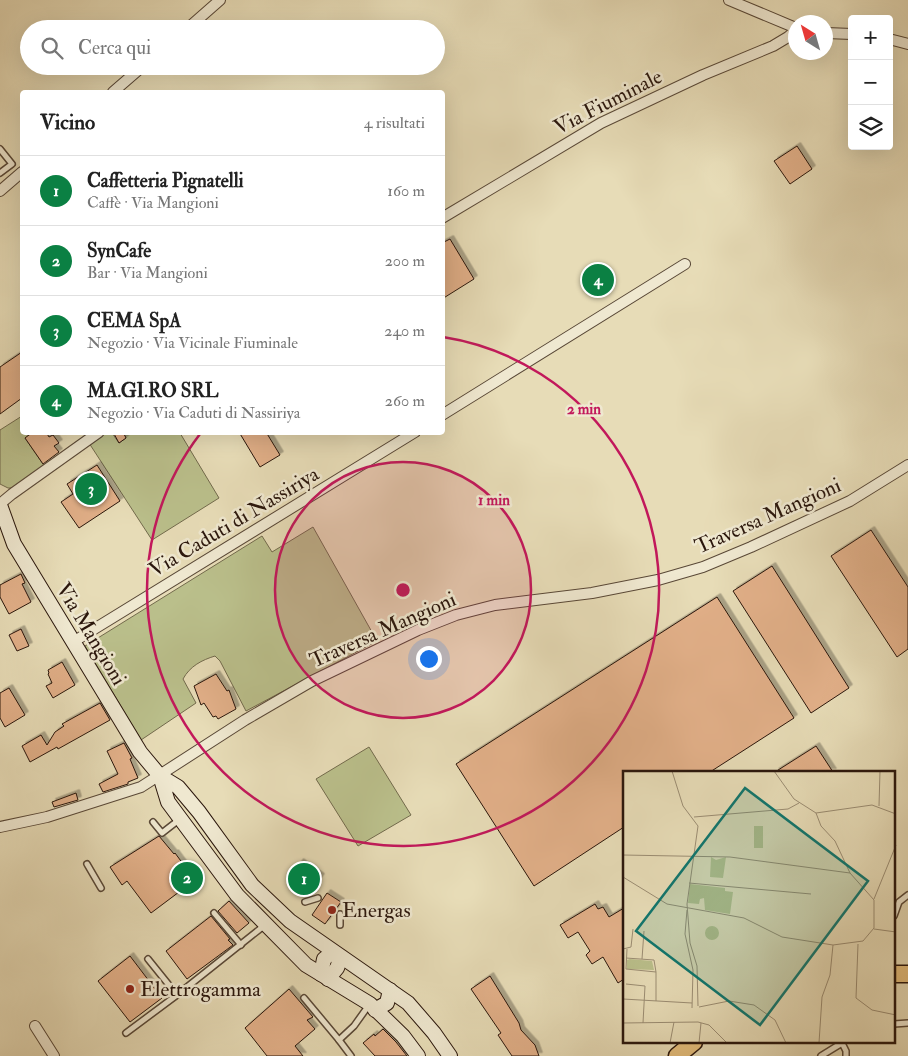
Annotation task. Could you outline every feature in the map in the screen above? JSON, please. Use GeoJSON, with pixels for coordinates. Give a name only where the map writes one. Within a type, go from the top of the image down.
{"type":"FeatureCollection","features":[{"type":"Feature","properties":{"kind":"main road"},"geometry":{"type":"LineString","coordinates":[[676,1056],[691,1044]]}},
{"type":"Feature","properties":{"kind":"street"},"geometry":{"type":"LineString","coordinates":[[197,20],[220,0]]}},
{"type":"Feature","properties":{"kind":"street"},"geometry":{"type":"LineString","coordinates":[[729,0],[788,26]]}},
{"type":"Feature","properties":{"kind":"street"},"geometry":{"type":"LineString","coordinates":[[833,33],[848,34]]}},
{"type":"Feature","properties":{"kind":"street","name":"Via Fiuminale"},"geometry":{"type":"LineString","coordinates":[[445,216],[601,123],[703,75],[773,46],[788,37]]}},
{"type":"Feature","properties":{"kind":"street"},"geometry":{"type":"LineString","coordinates":[[893,40],[908,44]]}},
{"type":"Feature","properties":{"kind":"street"},"geometry":{"type":"LineString","coordinates":[[115,90],[133,75]]}},
{"type":"Feature","properties":{"kind":"street"},"geometry":{"type":"LineString","coordinates":[[0,190],[20,174]]}},
{"type":"Feature","properties":{"kind":"street"},"geometry":{"type":"LineString","coordinates":[[445,413],[685,264]]}},
{"type":"Feature","properties":{"kind":"street"},"geometry":{"type":"LineString","coordinates":[[0,505],[12,494],[95,435]]}},
{"type":"Feature","properties":{"kind":"street","name":"Via Caduti di Nassiriya"},"geometry":{"type":"LineString","coordinates":[[72,642],[410,435]]}},
{"type":"Feature","properties":{"kind":"street","name":"Traversa Mangioni"},"geometry":{"type":"LineString","coordinates":[[0,827],[47,817],[141,787],[245,720],[312,681],[418,630],[456,615],[495,605],[592,593],[658,580],[703,567],[850,501],[908,466]]}},
{"type":"Feature","properties":{"kind":"street","name":"Via Mangioni"},"geometry":{"type":"LineString","coordinates":[[0,505],[14,544],[140,752],[160,776],[178,787],[252,885],[291,921],[408,1003],[434,1033],[450,1056]]}},
{"type":"Feature","properties":{"kind":"street","name":"Via Mangioni"},"geometry":{"type":"LineString","coordinates":[[160,776],[168,802],[237,895],[272,933],[306,965],[370,1006],[403,1036],[418,1056]]}},
{"type":"Feature","properties":{"kind":"street"},"geometry":{"type":"LineString","coordinates":[[182,821],[193,820],[197,810]]}},
{"type":"Feature","properties":{"kind":"street"},"geometry":{"type":"LineString","coordinates":[[219,872],[231,871],[234,860]]}},
{"type":"Feature","properties":{"kind":"street"},"geometry":{"type":"LineString","coordinates":[[291,921],[292,936],[272,933],[276,922],[291,921]]}},
{"type":"Feature","properties":{"kind":"street"},"geometry":{"type":"LineString","coordinates":[[324,977],[337,968],[337,955]]}},
{"type":"Feature","properties":{"kind":"street"},"geometry":{"type":"LineString","coordinates":[[370,1006],[387,1003],[386,987]]}},
{"type":"Feature","properties":{"kind":"street"},"geometry":{"type":"LineString","coordinates":[[35,1026],[54,1056]]}},
{"type":"Feature","properties":{"kind":"lane"},"geometry":{"type":"LineString","coordinates":[[0,149],[12,164],[0,173]]}},
{"type":"Feature","properties":{"kind":"lane"},"geometry":{"type":"LineString","coordinates":[[153,822],[162,833],[182,821]]}},
{"type":"Feature","properties":{"kind":"lane"},"geometry":{"type":"LineString","coordinates":[[87,864],[101,888]]}},
{"type":"Feature","properties":{"kind":"lane"},"geometry":{"type":"LineString","coordinates":[[896,910],[899,902],[908,895]]}},
{"type":"Feature","properties":{"kind":"lane"},"geometry":{"type":"LineString","coordinates":[[305,902],[318,898]]}},
{"type":"Feature","properties":{"kind":"lane"},"geometry":{"type":"LineString","coordinates":[[214,913],[241,945]]}},
{"type":"Feature","properties":{"kind":"lane"},"geometry":{"type":"LineString","coordinates":[[340,914],[340,924]]}},
{"type":"Feature","properties":{"kind":"lane"},"geometry":{"type":"LineString","coordinates":[[126,1033],[241,945],[272,933]]}},
{"type":"Feature","properties":{"kind":"lane"},"geometry":{"type":"LineString","coordinates":[[148,959],[177,995]]}},
{"type":"Feature","properties":{"kind":"lane"},"geometry":{"type":"LineString","coordinates":[[304,998],[351,1056]]}},
{"type":"Feature","properties":{"kind":"lane"},"geometry":{"type":"LineString","coordinates":[[339,1040],[354,1026],[370,1006]]}},
{"type":"Feature","properties":{"kind":"lane"},"geometry":{"type":"LineString","coordinates":[[821,1056],[841,1044]]}},
{"type":"Feature","properties":{"kind":"lane"},"geometry":{"type":"LineString","coordinates":[[843,1044],[846,1056]]}},
{"type":"Feature","properties":{"kind":"green space"},"geometry":{"type":"Polygon","coordinates":[[[20,417],[20,435],[29,435],[25,438],[45,467],[13,488],[0,484],[0,430],[20,417]]]}},
{"type":"Feature","properties":{"kind":"green space"},"geometry":{"type":"Polygon","coordinates":[[[100,435],[113,435],[119,443],[126,438],[124,435],[181,435],[219,498],[152,540],[89,443],[100,435]]]}},
{"type":"Feature","properties":{"kind":"green space"},"geometry":{"type":"Polygon","coordinates":[[[313,527],[377,641],[246,711],[220,661],[215,656],[206,659],[193,667],[183,679],[196,703],[141,740],[85,646],[262,536],[272,552],[313,527]]]}},
{"type":"Feature","properties":{"kind":"green space"},"geometry":{"type":"Polygon","coordinates":[[[369,747],[411,815],[358,846],[316,779],[369,747]]]}},
{"type":"Feature","properties":{"kind":"building"},"geometry":{"type":"Polygon","coordinates":[[[797,146],[812,169],[790,184],[774,161],[797,146]]]}},
{"type":"Feature","properties":{"kind":"building"},"geometry":{"type":"Polygon","coordinates":[[[450,239],[474,279],[445,297],[445,242],[450,239]]]}},
{"type":"Feature","properties":{"kind":"building"},"geometry":{"type":"Polygon","coordinates":[[[20,353],[20,399],[0,414],[0,367],[20,353]]]}},
{"type":"Feature","properties":{"kind":"building"},"geometry":{"type":"Polygon","coordinates":[[[29,435],[48,435],[49,437],[53,435],[59,443],[54,446],[59,452],[43,464],[25,438],[29,435]]]}},
{"type":"Feature","properties":{"kind":"building"},"geometry":{"type":"Polygon","coordinates":[[[115,435],[124,435],[126,438],[119,443],[115,435]]]}},
{"type":"Feature","properties":{"kind":"building"},"geometry":{"type":"Polygon","coordinates":[[[241,435],[268,435],[280,455],[260,467],[241,435]]]}},
{"type":"Feature","properties":{"kind":"building"},"geometry":{"type":"Polygon","coordinates":[[[97,465],[120,501],[79,528],[61,502],[73,494],[67,484],[97,465]]]}},
{"type":"Feature","properties":{"kind":"building"},"geometry":{"type":"Polygon","coordinates":[[[871,530],[908,587],[908,649],[897,657],[831,556],[871,530]]]}},
{"type":"Feature","properties":{"kind":"building"},"geometry":{"type":"Polygon","coordinates":[[[772,566],[849,688],[811,713],[733,591],[772,566]]]}},
{"type":"Feature","properties":{"kind":"building"},"geometry":{"type":"Polygon","coordinates":[[[21,574],[25,583],[22,584],[31,602],[9,614],[0,597],[0,585],[21,574]]]}},
{"type":"Feature","properties":{"kind":"building"},"geometry":{"type":"Polygon","coordinates":[[[717,597],[794,718],[712,771],[623,771],[623,828],[534,886],[456,764],[717,597]]]}},
{"type":"Feature","properties":{"kind":"building"},"geometry":{"type":"Polygon","coordinates":[[[21,629],[29,646],[17,651],[9,635],[21,629]]]}},
{"type":"Feature","properties":{"kind":"building"},"geometry":{"type":"Polygon","coordinates":[[[62,662],[75,685],[53,698],[46,686],[52,683],[48,670],[62,662]]]}},
{"type":"Feature","properties":{"kind":"building"},"geometry":{"type":"Polygon","coordinates":[[[216,674],[227,691],[229,690],[236,709],[218,719],[216,716],[213,717],[204,703],[201,705],[194,686],[216,674]]]}},
{"type":"Feature","properties":{"kind":"building"},"geometry":{"type":"Polygon","coordinates":[[[9,688],[25,715],[5,727],[0,718],[0,693],[9,688]]]}},
{"type":"Feature","properties":{"kind":"building"},"geometry":{"type":"Polygon","coordinates":[[[100,703],[110,720],[58,749],[57,747],[30,762],[22,746],[41,735],[47,745],[55,732],[64,726],[62,724],[100,703]]]}},
{"type":"Feature","properties":{"kind":"building"},"geometry":{"type":"Polygon","coordinates":[[[124,743],[132,758],[130,759],[138,778],[128,782],[128,784],[103,792],[99,784],[118,774],[107,751],[124,743]]]}},
{"type":"Feature","properties":{"kind":"building"},"geometry":{"type":"Polygon","coordinates":[[[816,746],[832,771],[777,771],[816,746]]]}},
{"type":"Feature","properties":{"kind":"building"},"geometry":{"type":"Polygon","coordinates":[[[76,793],[78,800],[54,807],[52,802],[76,793]]]}},
{"type":"Feature","properties":{"kind":"building"},"geometry":{"type":"Polygon","coordinates":[[[159,836],[175,853],[195,880],[151,913],[127,881],[122,885],[110,867],[159,836]]]}},
{"type":"Feature","properties":{"kind":"building"},"geometry":{"type":"Polygon","coordinates":[[[300,862],[321,877],[312,889],[308,887],[304,892],[291,883],[294,877],[291,874],[300,862]]]}},
{"type":"Feature","properties":{"kind":"building"},"geometry":{"type":"Polygon","coordinates":[[[327,893],[341,902],[325,924],[312,915],[327,893]]]}},
{"type":"Feature","properties":{"kind":"building"},"geometry":{"type":"Polygon","coordinates":[[[229,901],[249,923],[237,933],[218,911],[229,901]]]}},
{"type":"Feature","properties":{"kind":"building"},"geometry":{"type":"Polygon","coordinates":[[[595,904],[598,909],[603,907],[609,917],[623,909],[623,980],[618,983],[603,957],[592,964],[586,955],[590,951],[578,932],[568,938],[560,925],[595,904]]]}},
{"type":"Feature","properties":{"kind":"building"},"geometry":{"type":"Polygon","coordinates":[[[211,916],[233,945],[187,979],[166,951],[211,916]]]}},
{"type":"Feature","properties":{"kind":"building","name":"Elettrogamma"},"geometry":{"type":"Polygon","coordinates":[[[130,956],[162,998],[130,1022],[98,981],[130,956]]]}},
{"type":"Feature","properties":{"kind":"building"},"geometry":{"type":"Polygon","coordinates":[[[490,976],[519,1023],[521,1030],[535,1045],[539,1056],[512,1056],[498,1035],[501,1033],[471,989],[490,976]]]}},
{"type":"Feature","properties":{"kind":"building"},"geometry":{"type":"Polygon","coordinates":[[[289,989],[313,1017],[307,1020],[315,1029],[295,1046],[303,1056],[267,1056],[245,1028],[289,989]]]}},
{"type":"Feature","properties":{"kind":"building"},"geometry":{"type":"Polygon","coordinates":[[[383,1029],[407,1056],[375,1056],[363,1043],[383,1029]]]}},
{"type":"Feature","properties":{"kind":"place","name":"MA.GI.RO SRL"},"geometry":{"type":"Point","coordinates":[598,280]}},
{"type":"Feature","properties":{"kind":"place","name":"CEMA SpA"},"geometry":{"type":"Point","coordinates":[91,489]}},
{"type":"Feature","properties":{"kind":"place","name":"SynCafe"},"geometry":{"type":"Point","coordinates":[187,878]}},
{"type":"Feature","properties":{"kind":"place","name":"Caffetteria Pignatelli"},"geometry":{"type":"Point","coordinates":[304,879]}},
{"type":"Feature","properties":{"kind":"place","name":"Energas"},"geometry":{"type":"Point","coordinates":[332,910]}},
{"type":"Feature","properties":{"kind":"place","name":"Elettrogamma"},"geometry":{"type":"Point","coordinates":[130,989]}}]}
